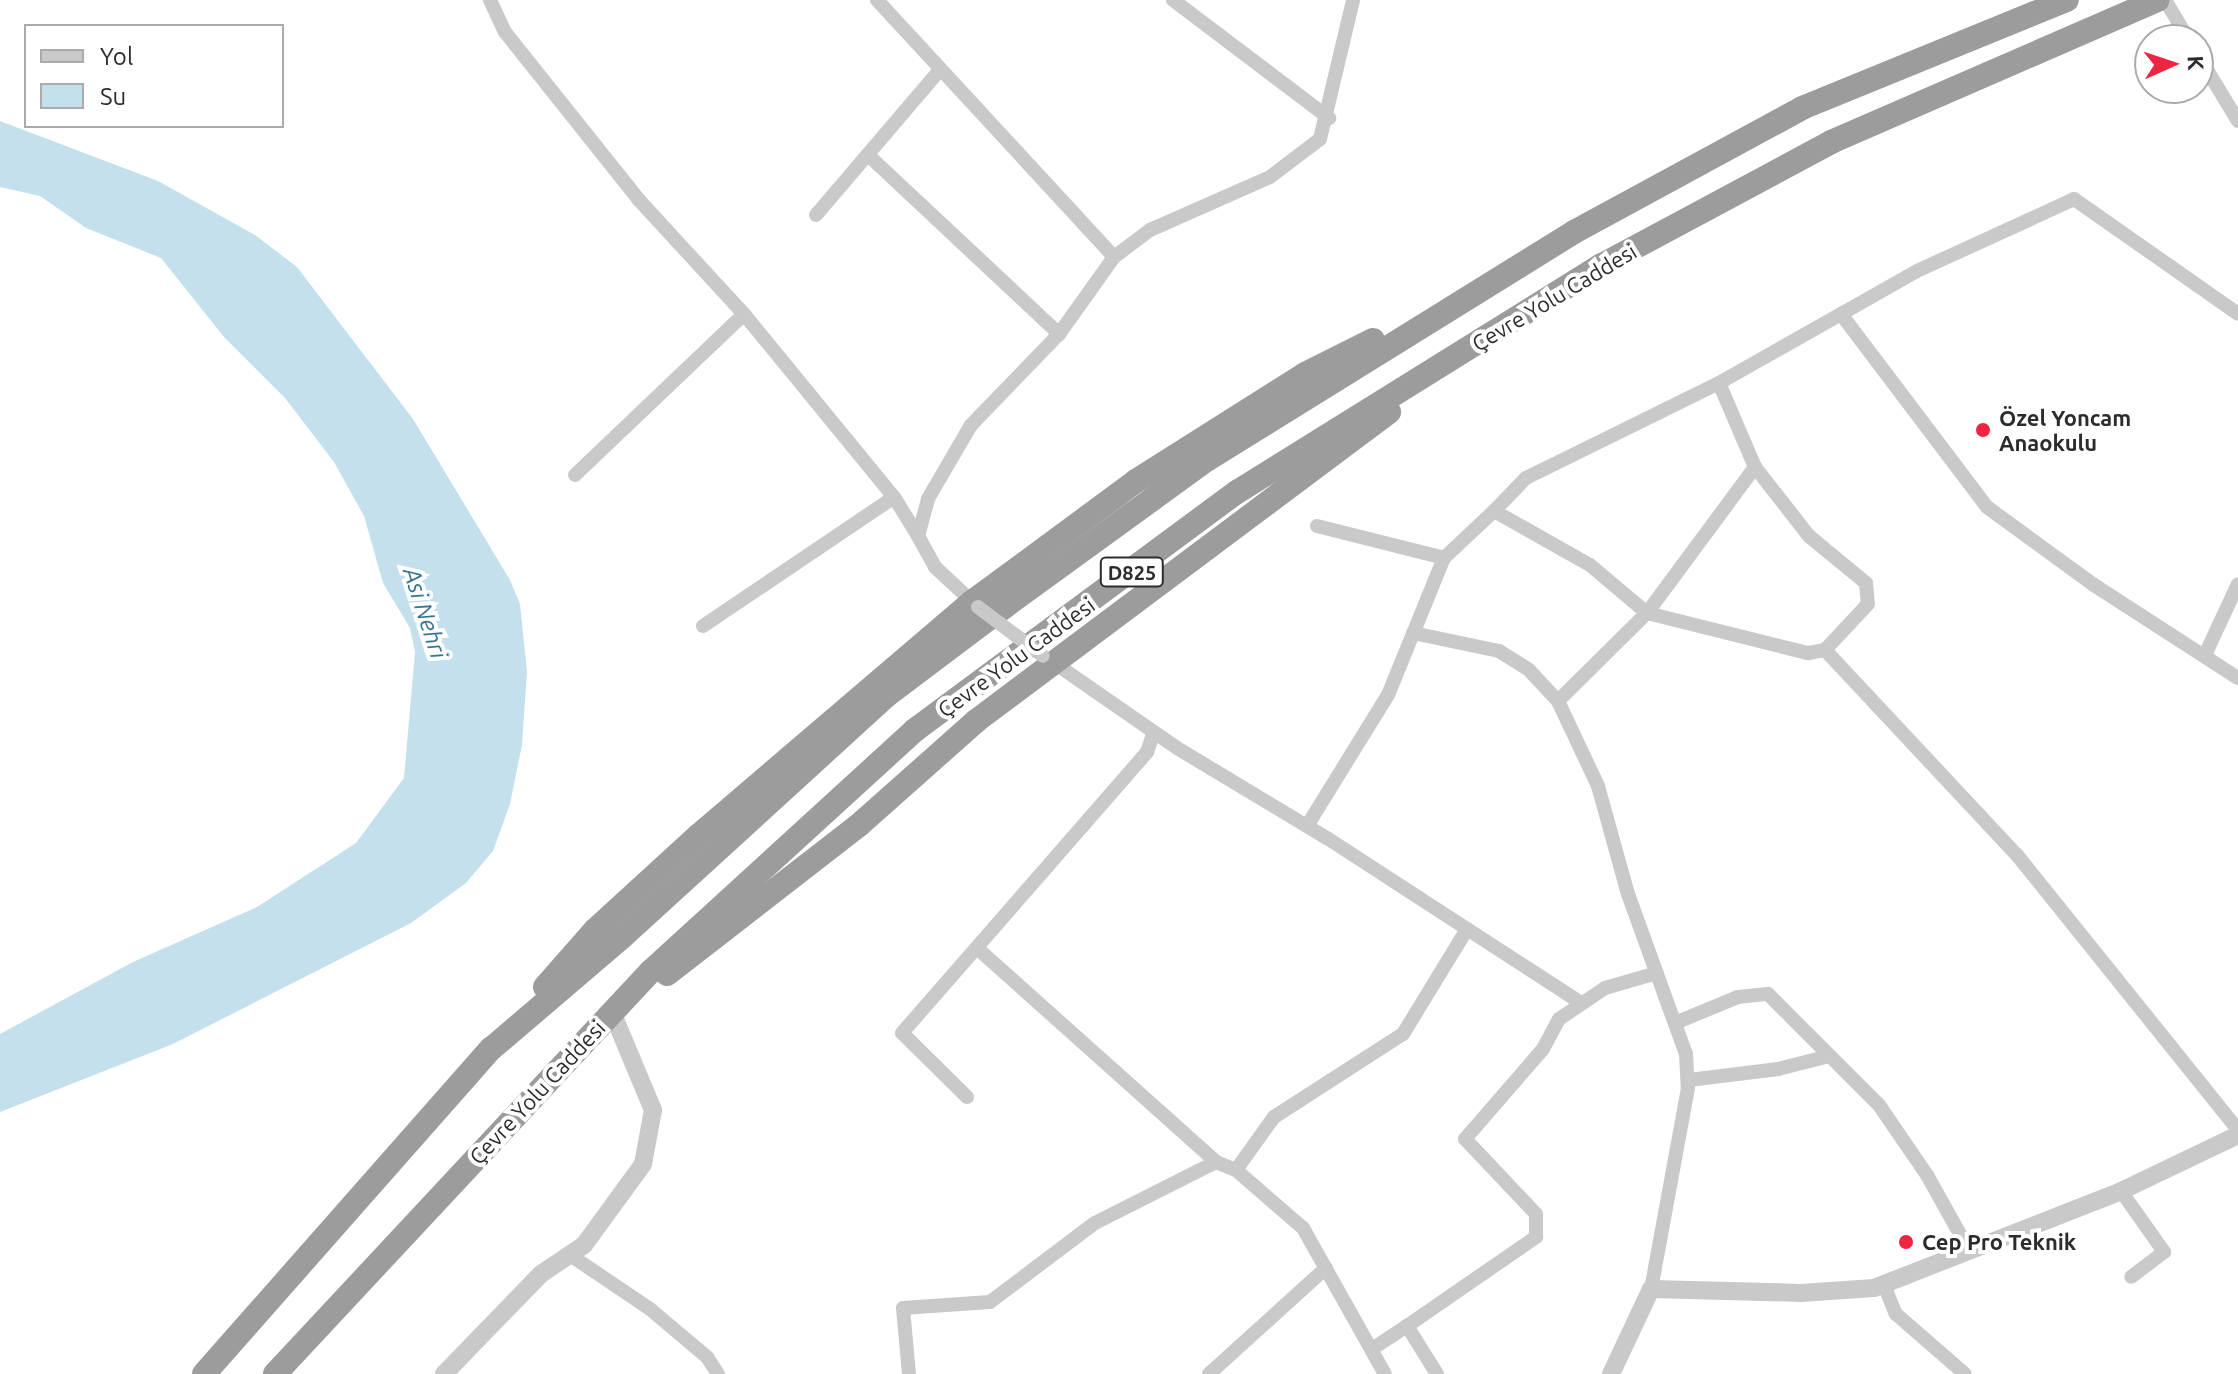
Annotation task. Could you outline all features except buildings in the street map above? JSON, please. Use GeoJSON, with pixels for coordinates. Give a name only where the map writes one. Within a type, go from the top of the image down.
{"type":"FeatureCollection","features":[{"type":"Feature","properties":{"kind":"highway","name":"Çevre Yolu Caddesi"},"geometry":{"type":"LineString","coordinates":[[204,1374],[491,1049],[886,696],[1208,459],[1505,274],[1802,108],[2067,0]]}},
{"type":"Feature","properties":{"kind":"highway","name":"Çevre Yolu Caddesi"},"geometry":{"type":"LineString","coordinates":[[275,1374],[612,1012],[915,730],[1237,492],[1602,265],[1831,142],[2157,0]]}},
{"type":"Feature","properties":{"kind":"highway"},"geometry":{"type":"LineString","coordinates":[[491,1049],[595,930],[975,604],[1136,481],[1305,374],[1505,274]]}},
{"type":"Feature","properties":{"kind":"highway"},"geometry":{"type":"LineString","coordinates":[[612,1012],[847,835],[1048,659],[1351,444],[1451,359]]}},
{"type":"Feature","properties":{"kind":"street"},"geometry":{"type":"LineString","coordinates":[[490,0],[505,32],[639,200],[744,314],[894,497],[935,567],[975,604],[1154,732],[1307,826],[1580,1002]]}},
{"type":"Feature","properties":{"kind":"street"},"geometry":{"type":"LineString","coordinates":[[877,0],[1114,257]]}},
{"type":"Feature","properties":{"kind":"street"},"geometry":{"type":"LineString","coordinates":[[1173,0],[1329,118]]}},
{"type":"Feature","properties":{"kind":"street"},"geometry":{"type":"LineString","coordinates":[[918,536],[928,499],[971,425],[1059,334],[1114,257],[1150,230],[1270,177],[1304,156],[1320,139],[1329,118],[1353,0]]}},
{"type":"Feature","properties":{"kind":"street"},"geometry":{"type":"LineString","coordinates":[[2165,0],[2179,24]]}},
{"type":"Feature","properties":{"kind":"street"},"geometry":{"type":"LineString","coordinates":[[816,215],[940,70]]}},
{"type":"Feature","properties":{"kind":"street"},"geometry":{"type":"LineString","coordinates":[[2214,81],[2238,121]]}},
{"type":"Feature","properties":{"kind":"street"},"geometry":{"type":"LineString","coordinates":[[868,155],[1059,334]]}},
{"type":"Feature","properties":{"kind":"street"},"geometry":{"type":"LineString","coordinates":[[1307,826],[1388,695],[1444,558],[1526,478],[1719,383],[1917,271],[2074,199],[2238,314]]}},
{"type":"Feature","properties":{"kind":"street"},"geometry":{"type":"LineString","coordinates":[[575,475],[744,314]]}},
{"type":"Feature","properties":{"kind":"street"},"geometry":{"type":"LineString","coordinates":[[1841,314],[1987,507],[2094,585],[2238,678]]}},
{"type":"Feature","properties":{"kind":"street"},"geometry":{"type":"LineString","coordinates":[[1494,511],[1590,565],[1647,613],[1808,653],[1825,650],[1868,604],[1866,583],[1809,536],[1755,467],[1719,383]]}},
{"type":"Feature","properties":{"kind":"street"},"geometry":{"type":"LineString","coordinates":[[1558,701],[1647,613],[1755,467]]}},
{"type":"Feature","properties":{"kind":"street"},"geometry":{"type":"LineString","coordinates":[[703,626],[894,497]]}},
{"type":"Feature","properties":{"kind":"street"},"geometry":{"type":"LineString","coordinates":[[1317,526],[1444,558]]}},
{"type":"Feature","properties":{"kind":"street"},"geometry":{"type":"LineString","coordinates":[[2205,655],[2238,584]]}},
{"type":"Feature","properties":{"kind":"street"},"geometry":{"type":"LineString","coordinates":[[1413,633],[1499,651],[1529,670],[1558,701],[1598,786],[1675,1023],[1689,1080],[1651,1289],[1611,1374]]}},
{"type":"Feature","properties":{"kind":"street"},"geometry":{"type":"LineString","coordinates":[[1651,1289],[1801,1293],[1884,1285],[2121,1191],[2238,1133],[2017,855],[1825,650]]}},
{"type":"Feature","properties":{"kind":"street"},"geometry":{"type":"LineString","coordinates":[[967,1097],[902,1033],[1147,752],[1154,732]]}},
{"type":"Feature","properties":{"kind":"street"},"geometry":{"type":"LineString","coordinates":[[1236,1170],[1274,1117],[1403,1034],[1467,929]]}},
{"type":"Feature","properties":{"kind":"street"},"geometry":{"type":"LineString","coordinates":[[977,948],[1216,1162],[1236,1170],[1303,1228],[1385,1374]]}},
{"type":"Feature","properties":{"kind":"street"},"geometry":{"type":"LineString","coordinates":[[1372,1349],[1536,1237],[1536,1214],[1465,1139],[1543,1049],[1559,1019],[1605,988],[1657,973]]}},
{"type":"Feature","properties":{"kind":"street"},"geometry":{"type":"LineString","coordinates":[[1675,1023],[1738,997],[1768,994],[1879,1105],[1927,1175],[1970,1252]]}},
{"type":"Feature","properties":{"kind":"street"},"geometry":{"type":"LineString","coordinates":[[444,1374],[541,1274],[570,1255],[624,1194],[643,1164],[653,1110],[612,1012]]}},
{"type":"Feature","properties":{"kind":"street"},"geometry":{"type":"LineString","coordinates":[[1689,1080],[1778,1069],[1829,1056]]}},
{"type":"Feature","properties":{"kind":"street"},"geometry":{"type":"LineString","coordinates":[[909,1374],[903,1308],[990,1302],[1095,1223],[1216,1162]]}},
{"type":"Feature","properties":{"kind":"street"},"geometry":{"type":"LineString","coordinates":[[2121,1191],[2164,1252],[2131,1277]]}},
{"type":"Feature","properties":{"kind":"street"},"geometry":{"type":"LineString","coordinates":[[570,1255],[650,1309],[707,1357],[718,1374]]}},
{"type":"Feature","properties":{"kind":"street"},"geometry":{"type":"LineString","coordinates":[[1209,1374],[1326,1268]]}},
{"type":"Feature","properties":{"kind":"street"},"geometry":{"type":"LineString","coordinates":[[1884,1285],[1896,1314],[1965,1374]]}},
{"type":"Feature","properties":{"kind":"street"},"geometry":{"type":"LineString","coordinates":[[1407,1326],[1437,1374]]}},
{"type":"Feature","properties":{"kind":"water","name":"Asi Nehri"},"geometry":{"type":"Polygon","coordinates":[[[0,121],[158,181],[255,235],[297,267],[413,419],[510,580],[520,604],[527,672],[522,745],[510,804],[493,851],[466,883],[411,923],[173,1044],[0,1112],[0,1034],[133,962],[257,907],[356,843],[404,778],[415,652],[410,628],[383,583],[364,516],[334,462],[285,398],[224,337],[161,258],[86,228],[40,196],[0,187],[0,121]]]}},
{"type":"Feature","properties":{"kind":"place","name":"Özel Yoncam Anaokulu"},"geometry":{"type":"Point","coordinates":[1983,430]}},
{"type":"Feature","properties":{"kind":"place","name":"Cep Pro Teknik"},"geometry":{"type":"Point","coordinates":[1906,1242]}}]}
